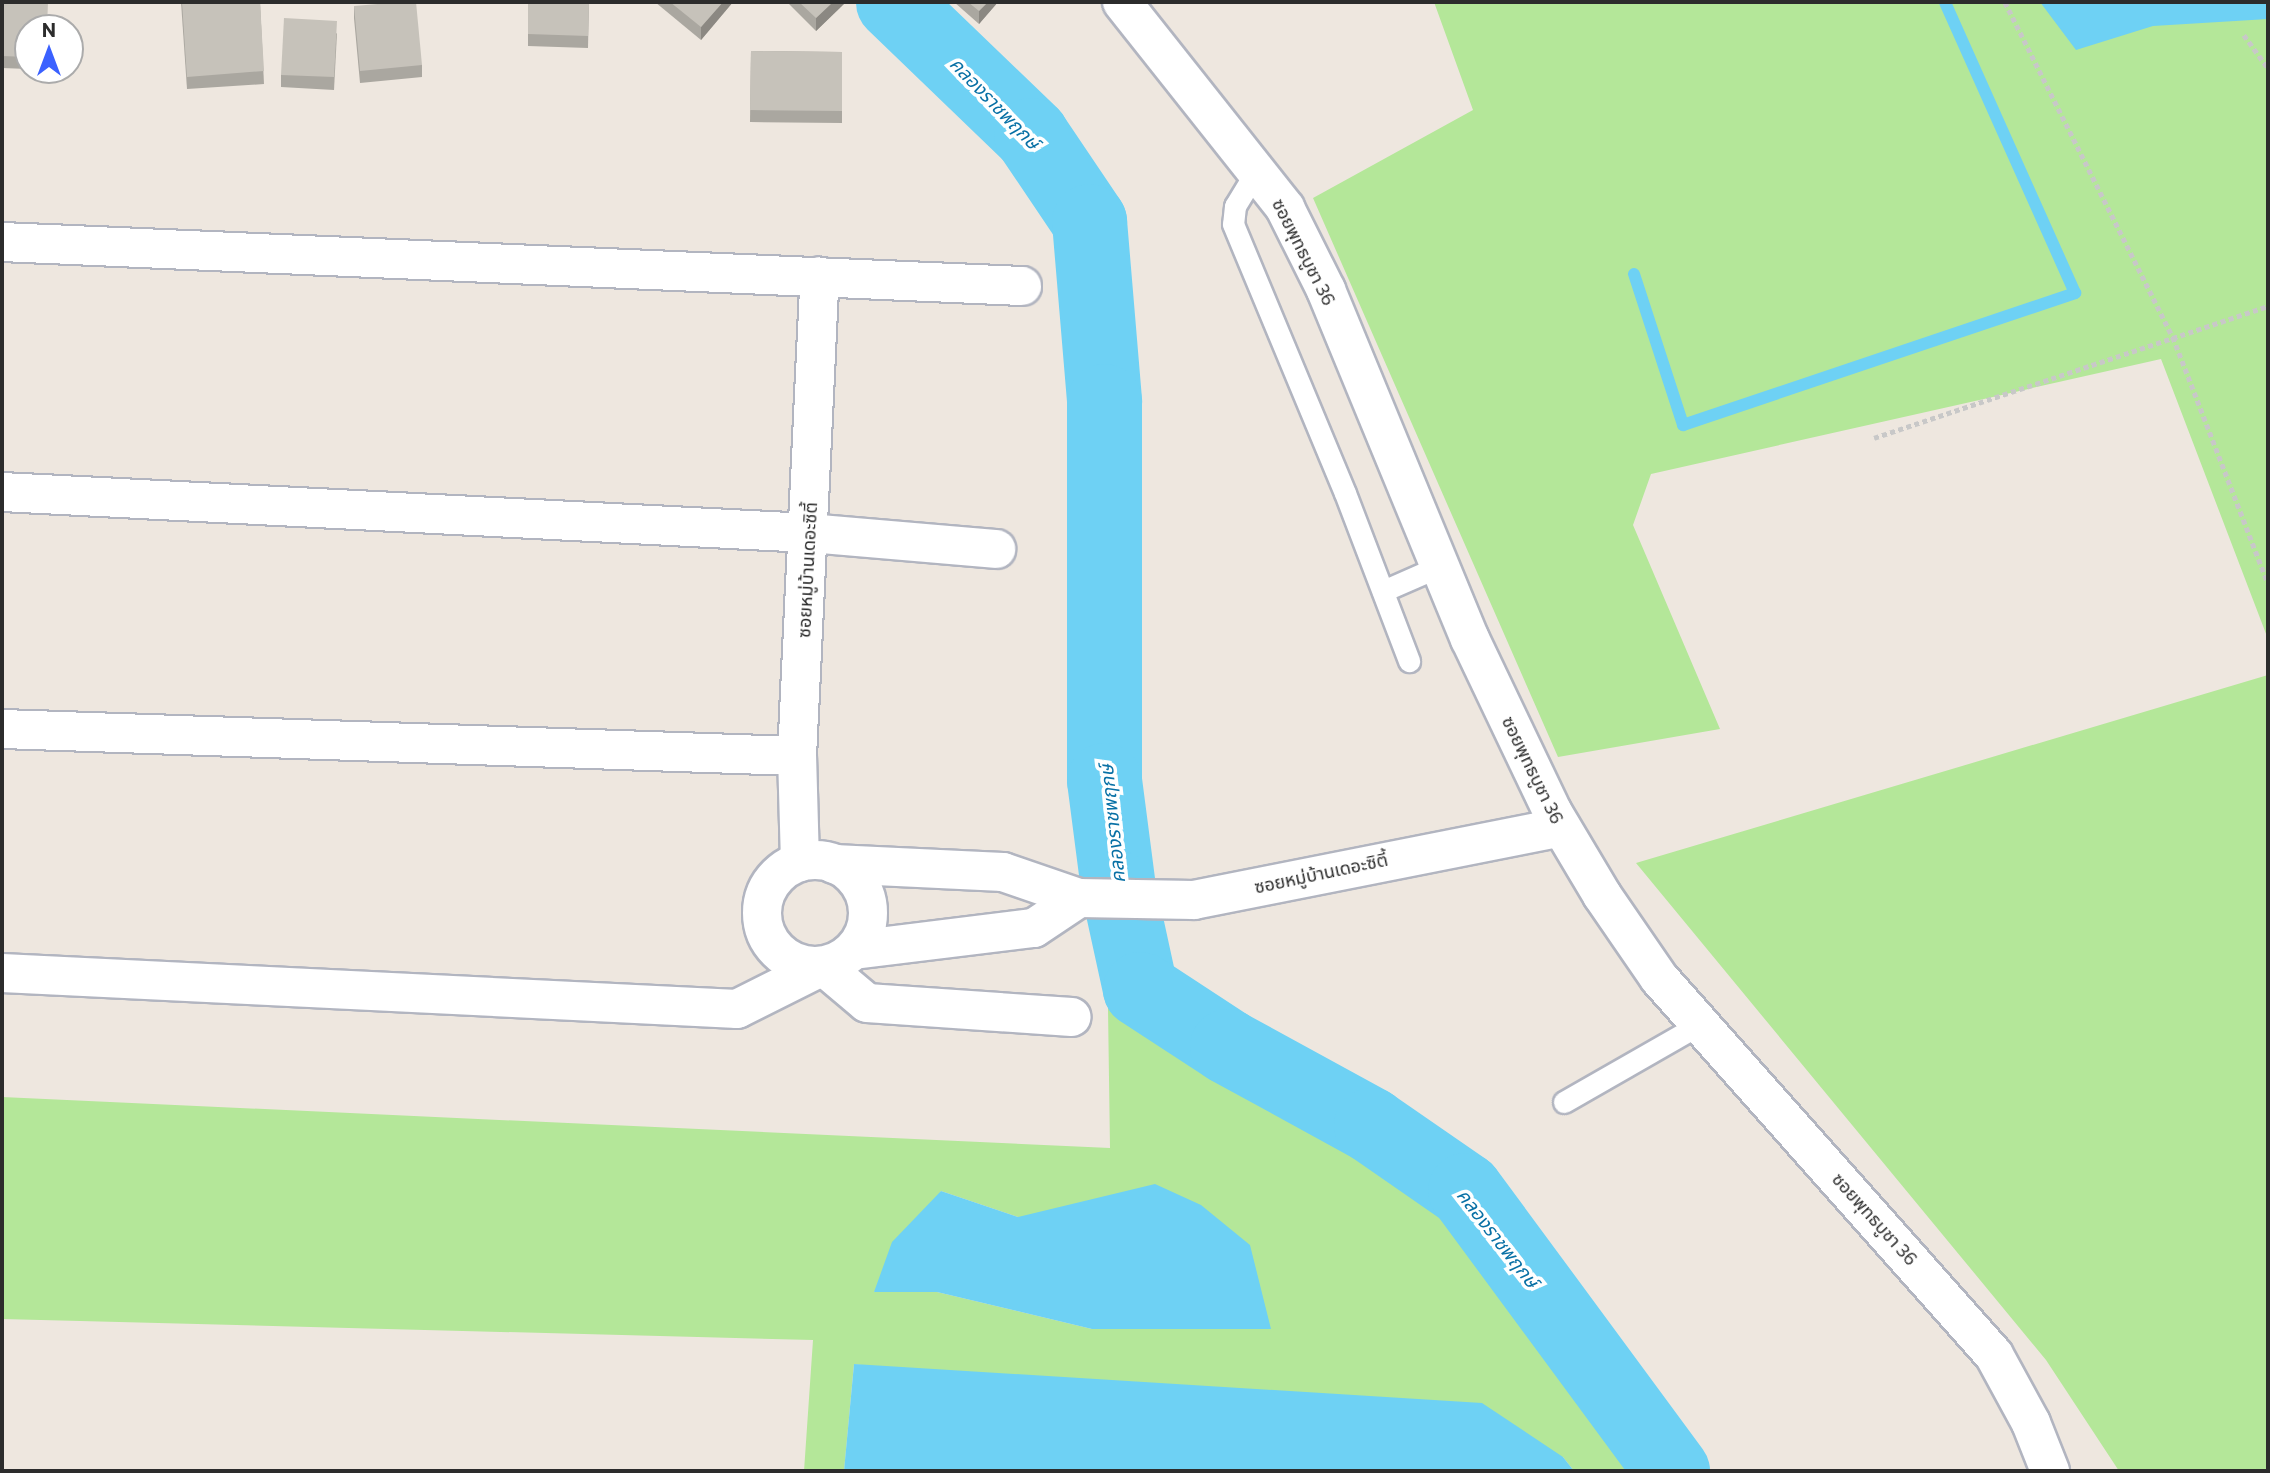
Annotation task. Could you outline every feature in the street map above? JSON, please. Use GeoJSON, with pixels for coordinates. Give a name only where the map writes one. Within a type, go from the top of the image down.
{"type":"FeatureCollection","features":[{"type":"Feature","properties":{"kind":"street","name":"ซอยพุทธบูชา 36"},"geometry":{"type":"LineString","coordinates":[[1122,2],[1285,208],[1326,290],[1440,566],[1561,827],[1659,978],[1994,1355],[2031,1423],[2050,1471]]}},
{"type":"Feature","properties":{"kind":"street"},"geometry":{"type":"LineString","coordinates":[[2,242],[1022,286]]}},
{"type":"Feature","properties":{"kind":"street","name":"ซอยหมู่บ้านเดอะซิตี้"},"geometry":{"type":"LineString","coordinates":[[820,277],[797,756],[817,863],[1003,872],[1090,898],[1194,900],[1561,827]]}},
{"type":"Feature","properties":{"kind":"street"},"geometry":{"type":"LineString","coordinates":[[2,492],[809,533],[996,549]]}},
{"type":"Feature","properties":{"kind":"street"},"geometry":{"type":"LineString","coordinates":[[2,729],[797,756]]}},
{"type":"Feature","properties":{"kind":"street"},"geometry":{"type":"LineString","coordinates":[[2,972],[737,1009],[838,958],[869,919],[867,901],[861,885],[817,863],[772,882],[762,915],[766,932],[789,959],[838,958],[1034,928],[1090,898]]}},
{"type":"Feature","properties":{"kind":"street"},"geometry":{"type":"LineString","coordinates":[[838,958],[867,1003],[1072,1017]]}},
{"type":"Feature","properties":{"kind":"lane"},"geometry":{"type":"LineString","coordinates":[[1257,170],[1235,206],[1235,232],[1383,591],[1409,661]]}},
{"type":"Feature","properties":{"kind":"lane"},"geometry":{"type":"LineString","coordinates":[[1383,591],[1440,566]]}},
{"type":"Feature","properties":{"kind":"lane"},"geometry":{"type":"LineString","coordinates":[[1564,1102],[1700,1024]]}},
{"type":"Feature","properties":{"kind":"path"},"geometry":{"type":"LineString","coordinates":[[2006,2],[2173,337],[2268,583]]}},
{"type":"Feature","properties":{"kind":"path"},"geometry":{"type":"LineString","coordinates":[[2244,35],[2268,68]]}},
{"type":"Feature","properties":{"kind":"path"},"geometry":{"type":"LineString","coordinates":[[1874,438],[2268,306]]}},
{"type":"Feature","properties":{"kind":"green space"},"geometry":{"type":"Polygon","coordinates":[[[1434,2],[2268,2],[2268,639],[2161,359],[1651,474],[1633,525],[1720,729],[1558,757],[1313,198],[1473,110],[1434,2]]]}},
{"type":"Feature","properties":{"kind":"green space"},"geometry":{"type":"Polygon","coordinates":[[[2268,675],[2268,1471],[2119,1471],[2046,1360],[1636,863],[2268,675]]]}},
{"type":"Feature","properties":{"kind":"green space"},"geometry":{"type":"Polygon","coordinates":[[[1107,939],[1166,969],[1336,1126],[1428,1195],[1580,1378],[1641,1471],[1574,1471],[1563,1457],[854,1364],[844,1471],[804,1471],[813,1340],[2,1319],[2,1097],[1110,1148],[1107,939]],[[941,1191],[874,1292],[937,1292],[1092,1329],[1018,1217],[941,1191]]]}},
{"type":"Feature","properties":{"kind":"water"},"geometry":{"type":"Polygon","coordinates":[[[2040,2],[2268,2],[2268,19],[2153,26],[2076,50],[2040,2]]]}},
{"type":"Feature","properties":{"kind":"water"},"geometry":{"type":"Polygon","coordinates":[[[1155,1184],[1201,1205],[1250,1245],[1271,1329],[1092,1329],[937,1292],[874,1292],[892,1242],[941,1191],[1018,1217],[1155,1184]]]}},
{"type":"Feature","properties":{"kind":"water"},"geometry":{"type":"Polygon","coordinates":[[[854,1364],[1482,1403],[1563,1457],[1574,1471],[844,1471],[854,1364]]]}},
{"type":"Feature","properties":{"kind":"building"},"geometry":{"type":"Polygon","coordinates":[[[2,2],[48,2],[48,14],[14,14],[14,56],[2,56],[2,2]]]}},
{"type":"Feature","properties":{"kind":"building"},"geometry":{"type":"Polygon","coordinates":[[[182,2],[260,2],[264,71],[187,77],[182,2]]]}},
{"type":"Feature","properties":{"kind":"building"},"geometry":{"type":"Polygon","coordinates":[[[416,2],[422,65],[360,71],[354,6],[416,2]]]}},
{"type":"Feature","properties":{"kind":"building"},"geometry":{"type":"Polygon","coordinates":[[[528,2],[589,2],[588,36],[528,34],[528,2]]]}},
{"type":"Feature","properties":{"kind":"building"},"geometry":{"type":"Polygon","coordinates":[[[670,2],[723,2],[701,27],[670,2]]]}},
{"type":"Feature","properties":{"kind":"building"},"geometry":{"type":"Polygon","coordinates":[[[799,2],[833,2],[816,18],[799,2]]]}},
{"type":"Feature","properties":{"kind":"building"},"geometry":{"type":"Polygon","coordinates":[[[968,2],[988,2],[979,11],[968,2]]]}},
{"type":"Feature","properties":{"kind":"building"},"geometry":{"type":"Polygon","coordinates":[[[284,18],[337,21],[334,77],[281,75],[284,18]]]}},
{"type":"Feature","properties":{"kind":"building"},"geometry":{"type":"Polygon","coordinates":[[[751,51],[842,52],[842,111],[750,110],[751,51]]]}},
{"type":"Feature","properties":{"kind":"waterway","name":"คลองราชพฤกษ์"},"geometry":{"type":"LineString","coordinates":[[893,2],[1031,135],[1089,221],[1104,401],[1104,780],[1118,888],[1140,989],[1227,1046],[1371,1125],[1465,1190],[1672,1471]]}},
{"type":"Feature","properties":{"kind":"waterway"},"geometry":{"type":"LineString","coordinates":[[1634,274],[1683,425],[2075,293],[1945,2]]}}]}
